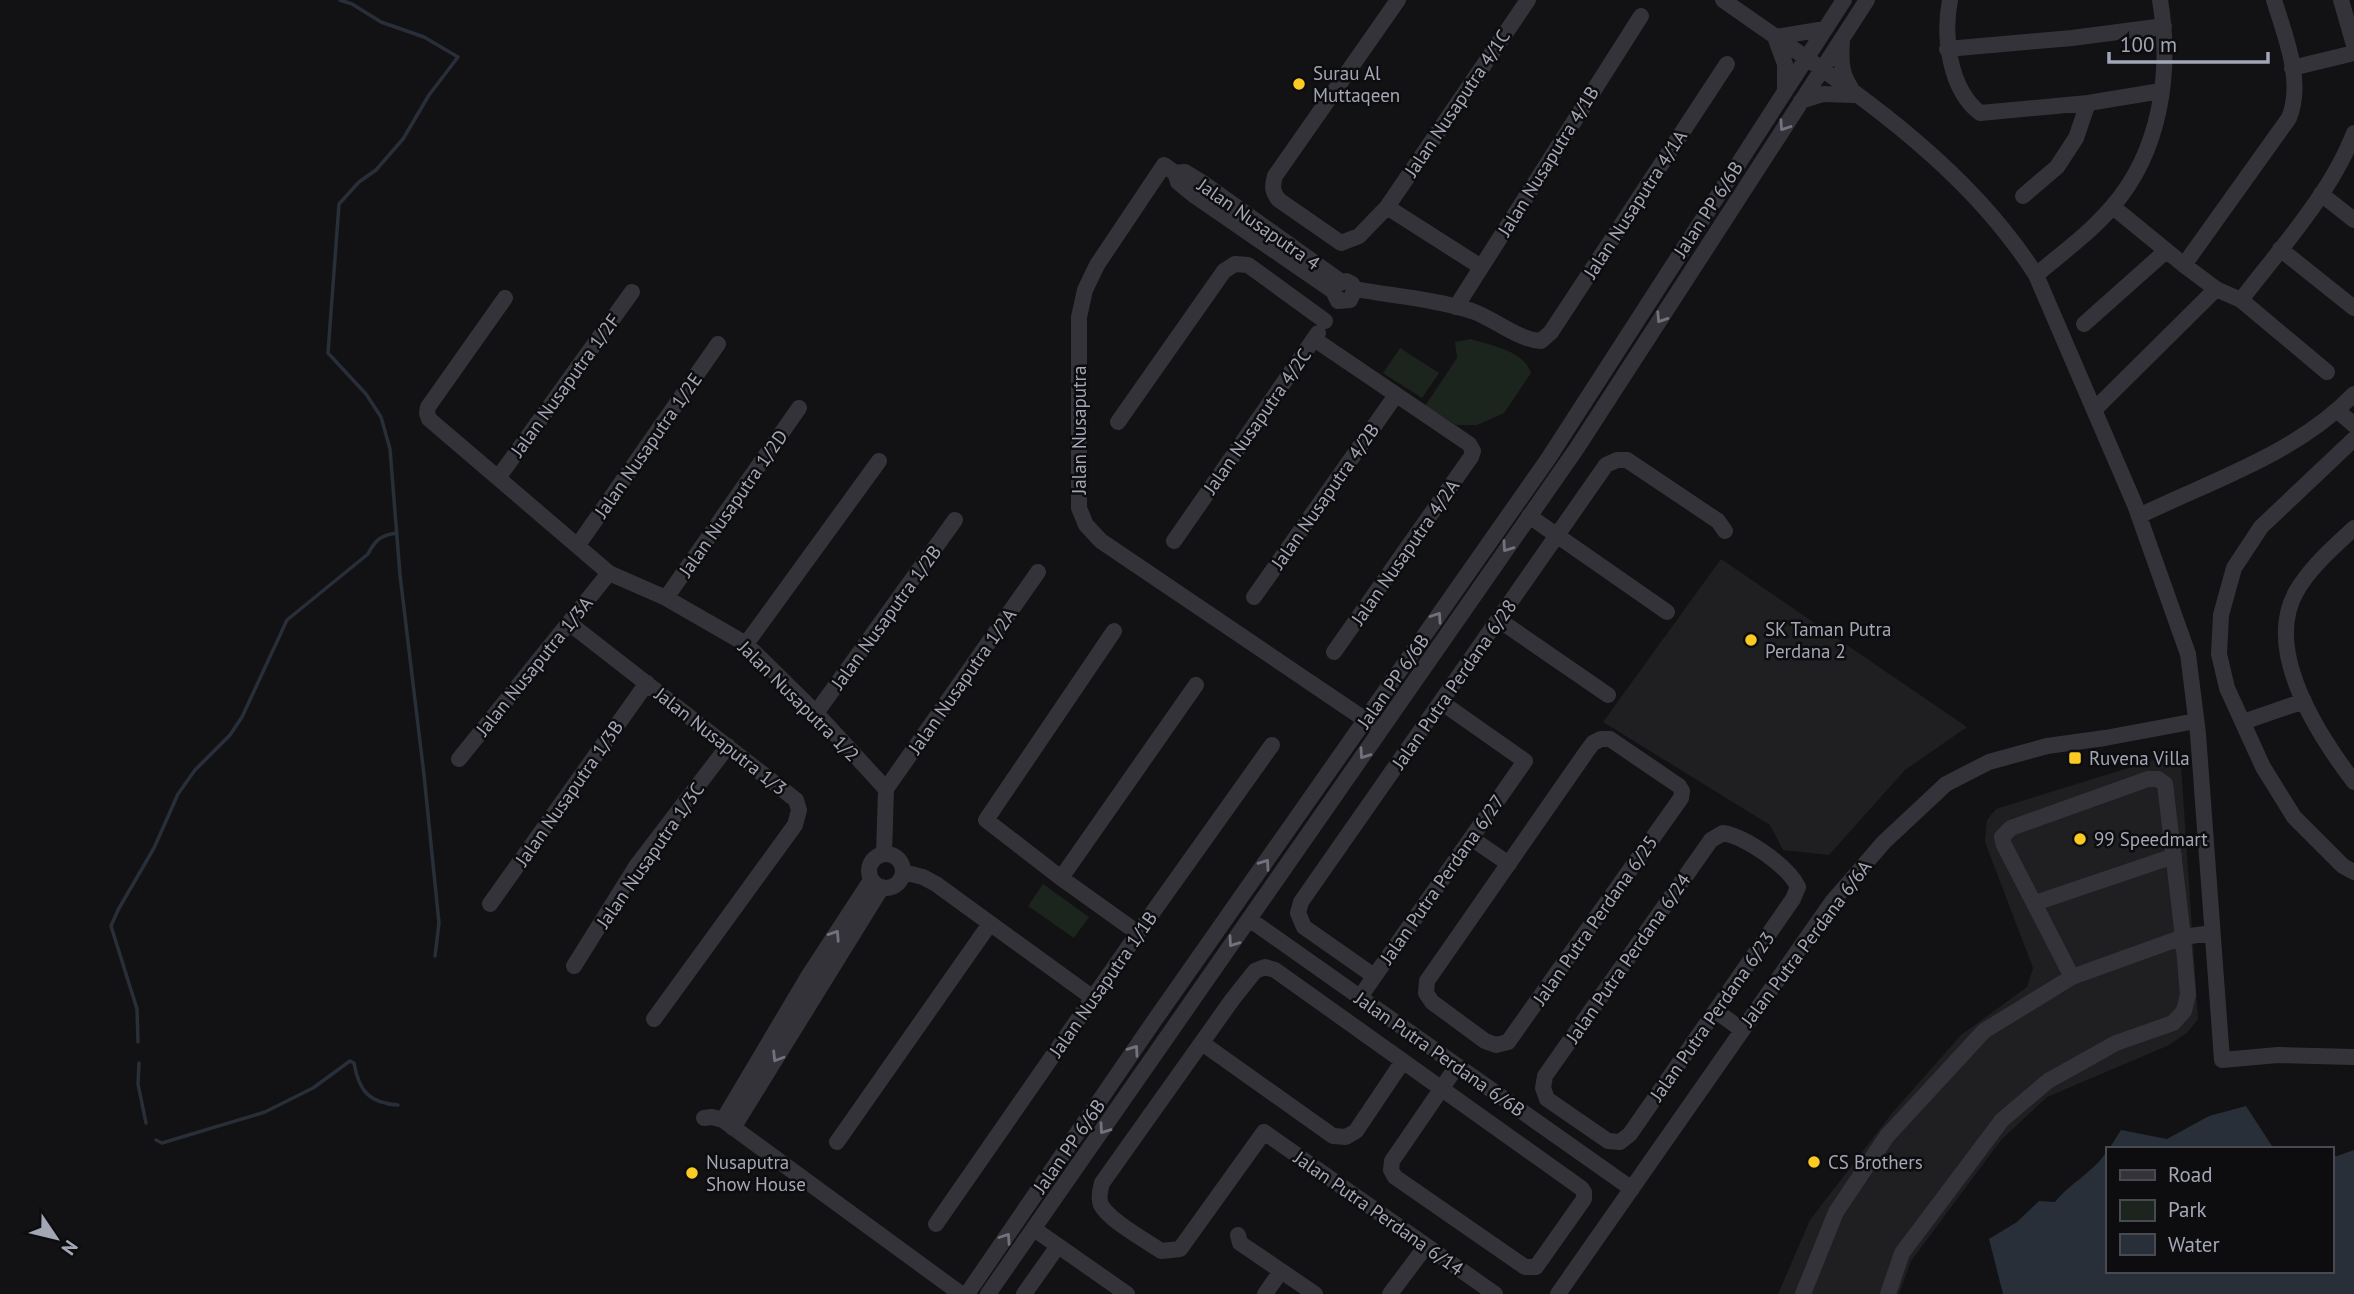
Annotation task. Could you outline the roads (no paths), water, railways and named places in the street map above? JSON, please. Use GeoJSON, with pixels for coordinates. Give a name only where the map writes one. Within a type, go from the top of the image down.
{"type":"FeatureCollection","features":[{"type":"Feature","properties":{"kind":"street","name":"Jalan Nusaputra 4/1C"},"geometry":{"type":"LineString","coordinates":[[1398,0],[1275,176],[1273,192],[1279,200],[1341,243],[1359,236],[1387,207],[1528,0]]}},
{"type":"Feature","properties":{"kind":"street"},"geometry":{"type":"LineString","coordinates":[[1723,0],[1858,95],[1933,154],[2018,247],[2036,275],[2139,516],[2188,654],[2196,721],[2222,1060],[2277,1055],[2354,1057]]}},
{"type":"Feature","properties":{"kind":"street","name":"Jalan PP 6/6B"},"geometry":{"type":"LineString","coordinates":[[967,1294],[1152,1024],[1548,459],[1844,0]]}},
{"type":"Feature","properties":{"kind":"street","name":"Jalan PP 6/6B"},"geometry":{"type":"LineString","coordinates":[[988,1294],[1577,447],[1867,0]]}},
{"type":"Feature","properties":{"kind":"street"},"geometry":{"type":"LineString","coordinates":[[1950,0],[1947,49],[1952,69],[1966,95],[1980,113],[2088,103],[2161,91]]}},
{"type":"Feature","properties":{"kind":"street"},"geometry":{"type":"LineString","coordinates":[[2036,275],[2113,206],[2135,174],[2156,126],[2166,63],[2160,0]]}},
{"type":"Feature","properties":{"kind":"street"},"geometry":{"type":"LineString","coordinates":[[2184,265],[2289,118],[2296,94],[2274,0]]}},
{"type":"Feature","properties":{"kind":"street"},"geometry":{"type":"LineString","coordinates":[[2341,0],[2354,45]]}},
{"type":"Feature","properties":{"kind":"street","name":"Jalan Nusaputra 4/1B"},"geometry":{"type":"LineString","coordinates":[[1456,307],[1641,16]]}},
{"type":"Feature","properties":{"kind":"street"},"geometry":{"type":"LineString","coordinates":[[1947,49],[2164,26]]}},
{"type":"Feature","properties":{"kind":"street"},"geometry":{"type":"LineString","coordinates":[[1775,37],[1825,29]]}},
{"type":"Feature","properties":{"kind":"street"},"geometry":{"type":"LineString","coordinates":[[1775,37],[1785,64],[1787,78],[1784,92]]}},
{"type":"Feature","properties":{"kind":"street"},"geometry":{"type":"LineString","coordinates":[[1842,39],[1841,59],[1844,74],[1848,84],[1858,95]]}},
{"type":"Feature","properties":{"kind":"street"},"geometry":{"type":"LineString","coordinates":[[2292,68],[2354,53]]}},
{"type":"Feature","properties":{"kind":"street","name":"Jalan Nusaputra 4/1A"},"geometry":{"type":"LineString","coordinates":[[1456,307],[1483,316],[1526,338],[1541,341],[1551,332],[1727,64]]}},
{"type":"Feature","properties":{"kind":"street"},"geometry":{"type":"LineString","coordinates":[[1801,101],[1823,94],[1858,95]]}},
{"type":"Feature","properties":{"kind":"street"},"geometry":{"type":"LineString","coordinates":[[2023,196],[2057,167],[2076,138],[2088,103]]}},
{"type":"Feature","properties":{"kind":"street"},"geometry":{"type":"LineString","coordinates":[[2241,300],[2321,194],[2346,155],[2354,133]]}},
{"type":"Feature","properties":{"kind":"street","name":"Jalan Nusaputra"},"geometry":{"type":"LineString","coordinates":[[1169,169],[1113,238],[1085,290],[1079,317],[1079,508],[1086,525],[1101,541],[1381,730]]}},
{"type":"Feature","properties":{"kind":"street","name":"Jalan Nusaputra 4"},"geometry":{"type":"LineString","coordinates":[[1169,169],[1178,182],[1195,195],[1342,291]]}},
{"type":"Feature","properties":{"kind":"street"},"geometry":{"type":"LineString","coordinates":[[2321,194],[2354,220]]}},
{"type":"Feature","properties":{"kind":"street"},"geometry":{"type":"LineString","coordinates":[[2113,206],[2216,289],[2241,300],[2328,372]]}},
{"type":"Feature","properties":{"kind":"street"},"geometry":{"type":"LineString","coordinates":[[1387,207],[1481,267]]}},
{"type":"Feature","properties":{"kind":"street"},"geometry":{"type":"LineString","coordinates":[[2280,249],[2354,308]]}},
{"type":"Feature","properties":{"kind":"street"},"geometry":{"type":"LineString","coordinates":[[2084,324],[2166,251]]}},
{"type":"Feature","properties":{"kind":"street"},"geometry":{"type":"LineString","coordinates":[[1118,422],[1224,271],[1235,264],[1248,265],[1325,321]]}},
{"type":"Feature","properties":{"kind":"street"},"geometry":{"type":"LineString","coordinates":[[2095,409],[2216,289]]}},
{"type":"Feature","properties":{"kind":"street"},"geometry":{"type":"LineString","coordinates":[[1342,291],[1456,307]]}},
{"type":"Feature","properties":{"kind":"street","name":"Jalan Nusaputra 4/2C"},"geometry":{"type":"LineString","coordinates":[[1174,541],[1314,339],[1342,291]]}},
{"type":"Feature","properties":{"kind":"street","name":"Jalan Nusaputra 1/2F"},"geometry":{"type":"LineString","coordinates":[[498,478],[632,292]]}},
{"type":"Feature","properties":{"kind":"street","name":"Jalan Nusaputra 1/2"},"geometry":{"type":"LineString","coordinates":[[505,298],[428,407],[426,413],[429,419],[609,573],[666,598],[746,644],[816,713],[886,789]]}},
{"type":"Feature","properties":{"kind":"street"},"geometry":{"type":"LineString","coordinates":[[1314,339],[1396,395]]}},
{"type":"Feature","properties":{"kind":"street","name":"Jalan Nusaputra 1/2E"},"geometry":{"type":"LineString","coordinates":[[578,545],[718,344]]}},
{"type":"Feature","properties":{"kind":"street"},"geometry":{"type":"LineString","coordinates":[[2139,516],[2282,449],[2338,411],[2354,394]]}},
{"type":"Feature","properties":{"kind":"street","name":"Jalan Nusaputra 4/2A"},"geometry":{"type":"LineString","coordinates":[[1334,652],[1472,457],[1473,451],[1469,444],[1396,395]]}},
{"type":"Feature","properties":{"kind":"street","name":"Jalan Nusaputra 4/2B"},"geometry":{"type":"LineString","coordinates":[[1254,597],[1396,395]]}},
{"type":"Feature","properties":{"kind":"street","name":"Jalan Nusaputra 1/2D"},"geometry":{"type":"LineString","coordinates":[[666,598],[799,408]]}},
{"type":"Feature","properties":{"kind":"street"},"geometry":{"type":"LineString","coordinates":[[2338,411],[2354,425]]}},
{"type":"Feature","properties":{"kind":"street"},"geometry":{"type":"LineString","coordinates":[[2354,439],[2261,527],[2234,568],[2221,615],[2219,654],[2227,688],[2263,767],[2294,817],[2343,866],[2354,872]]}},
{"type":"Feature","properties":{"kind":"street","name":"Jalan Putra Perdana 6/28"},"geometry":{"type":"LineString","coordinates":[[1374,976],[1304,927],[1298,913],[1301,902],[1606,465],[1617,460],[1627,460],[1718,521],[1725,531]]}},
{"type":"Feature","properties":{"kind":"street"},"geometry":{"type":"LineString","coordinates":[[746,644],[879,461]]}},
{"type":"Feature","properties":{"kind":"street"},"geometry":{"type":"LineString","coordinates":[[1529,516],[1667,612]]}},
{"type":"Feature","properties":{"kind":"street","name":"Jalan Nusaputra 1/2B"},"geometry":{"type":"LineString","coordinates":[[816,713],[955,520]]}},
{"type":"Feature","properties":{"kind":"street"},"geometry":{"type":"LineString","coordinates":[[2353,529],[2315,566],[2296,593],[2285,625],[2290,660],[2304,701],[2329,749],[2354,782]]}},
{"type":"Feature","properties":{"kind":"street","name":"Jalan Nusaputra 1/2A"},"geometry":{"type":"LineString","coordinates":[[886,789],[1038,572]]}},
{"type":"Feature","properties":{"kind":"street","name":"Jalan Nusaputra 1/3A"},"geometry":{"type":"LineString","coordinates":[[459,759],[609,573]]}},
{"type":"Feature","properties":{"kind":"street"},"geometry":{"type":"LineString","coordinates":[[1499,620],[1608,695]]}},
{"type":"Feature","properties":{"kind":"street","name":"Jalan Nusaputra 1/3"},"geometry":{"type":"LineString","coordinates":[[569,623],[796,800],[799,810],[798,818],[654,1019]]}},
{"type":"Feature","properties":{"kind":"street"},"geometry":{"type":"LineString","coordinates":[[1114,631],[986,820],[1138,933]]}},
{"type":"Feature","properties":{"kind":"street","name":"Jalan Nusaputra 1/3B"},"geometry":{"type":"LineString","coordinates":[[491,904],[647,683]]}},
{"type":"Feature","properties":{"kind":"street"},"geometry":{"type":"LineString","coordinates":[[1061,878],[1196,685]]}},
{"type":"Feature","properties":{"kind":"street"},"geometry":{"type":"LineString","coordinates":[[2243,722],[2304,701]]}},
{"type":"Feature","properties":{"kind":"street","name":"Jalan Putra Perdana 6/27"},"geometry":{"type":"LineString","coordinates":[[1360,997],[1525,761],[1441,702]]}},
{"type":"Feature","properties":{"kind":"street","name":"Jalan Putra Perdana 6/6A"},"geometry":{"type":"LineString","coordinates":[[1558,1294],[1832,902],[1859,869],[1946,784],[1989,762],[2047,746],[2196,721]]}},
{"type":"Feature","properties":{"kind":"street","name":"Jalan Putra Perdana 6/25"},"geometry":{"type":"LineString","coordinates":[[1610,739],[1679,786],[1682,791],[1681,798],[1508,1042],[1496,1045],[1485,1041],[1432,1002],[1426,993],[1427,981],[1509,864],[1593,743],[1610,739]]}},
{"type":"Feature","properties":{"kind":"street","name":"Jalan Nusaputra 1/1B"},"geometry":{"type":"LineString","coordinates":[[936,1224],[1272,745]]}},
{"type":"Feature","properties":{"kind":"street","name":"Jalan Nusaputra 1/3C"},"geometry":{"type":"LineString","coordinates":[[574,966],[638,865],[728,746]]}},
{"type":"Feature","properties":{"kind":"street"},"geometry":{"type":"LineString","coordinates":[[1888,1294],[1902,1253],[2002,1120],[2048,1081],[2116,1043],[2173,1023],[2184,1011],[2188,995],[2174,856],[2165,784],[2158,779],[2148,779],[2011,828],[2002,837],[2072,977]]}},
{"type":"Feature","properties":{"kind":"street"},"geometry":{"type":"LineString","coordinates":[[884,854],[886,789]]}},
{"type":"Feature","properties":{"kind":"street","name":"Jalan Putra Perdana 6/23"},"geometry":{"type":"LineString","coordinates":[[1630,1134],[1793,899],[1798,887],[1793,875],[1738,836],[1723,833],[1711,840]]}},
{"type":"Feature","properties":{"kind":"street"},"geometry":{"type":"LineString","coordinates":[[1471,838],[1509,864]]}},
{"type":"Feature","properties":{"kind":"street","name":"Jalan Putra Perdana 6/24"},"geometry":{"type":"LineString","coordinates":[[1630,1134],[1620,1142],[1608,1142],[1547,1099],[1545,1076],[1711,840]]}},
{"type":"Feature","properties":{"kind":"street"},"geometry":{"type":"LineString","coordinates":[[884,854],[898,858],[903,872],[896,884],[877,884],[869,872],[870,864],[876,857],[884,854]]}},
{"type":"Feature","properties":{"kind":"street"},"geometry":{"type":"LineString","coordinates":[[2035,903],[2174,856]]}},
{"type":"Feature","properties":{"kind":"street"},"geometry":{"type":"LineString","coordinates":[[903,872],[923,877],[936,884],[1093,998]]}},
{"type":"Feature","properties":{"kind":"street"},"geometry":{"type":"LineString","coordinates":[[728,1124],[877,884]]}},
{"type":"Feature","properties":{"kind":"street","name":"Jalan Putra Perdana 6/6B"},"geometry":{"type":"LineString","coordinates":[[1249,919],[1632,1189]]}},
{"type":"Feature","properties":{"kind":"street"},"geometry":{"type":"LineString","coordinates":[[837,1142],[989,925]]}},
{"type":"Feature","properties":{"kind":"street"},"geometry":{"type":"LineString","coordinates":[[1803,1294],[1836,1212],[1887,1136],[1984,1031],[2072,977],[2183,937],[2212,933]]}},
{"type":"Feature","properties":{"kind":"street"},"geometry":{"type":"LineString","coordinates":[[1403,1061],[1356,1131],[1346,1137],[1333,1136],[1202,1043],[1255,971],[1265,967],[1275,970],[1441,1088],[1581,1188],[1584,1199],[1536,1267],[1525,1267],[1395,1177],[1391,1170],[1392,1161],[1441,1088],[1457,1066]]}},
{"type":"Feature","properties":{"kind":"street"},"geometry":{"type":"LineString","coordinates":[[1716,1011],[1742,1030]]}},
{"type":"Feature","properties":{"kind":"street","name":"Jalan Putra Perdana 6/14"},"geometry":{"type":"LineString","coordinates":[[1202,1043],[1102,1183],[1099,1194],[1101,1205],[1112,1217],[1161,1251],[1180,1249],[1264,1132],[1495,1294]]}},
{"type":"Feature","properties":{"kind":"street"},"geometry":{"type":"LineString","coordinates":[[704,1118],[712,1117],[728,1124],[961,1294]]}},
{"type":"Feature","properties":{"kind":"street"},"geometry":{"type":"LineString","coordinates":[[1034,1229],[1127,1294]]}},
{"type":"Feature","properties":{"kind":"street"},"geometry":{"type":"LineString","coordinates":[[1238,1235],[1240,1243],[1315,1294]]}},
{"type":"Feature","properties":{"kind":"street"},"geometry":{"type":"LineString","coordinates":[[1390,1294],[1426,1245]]}},
{"type":"Feature","properties":{"kind":"street"},"geometry":{"type":"LineString","coordinates":[[1024,1294],[1058,1246]]}},
{"type":"Feature","properties":{"kind":"street"},"geometry":{"type":"LineString","coordinates":[[1265,1294],[1281,1271]]}},
{"type":"Feature","properties":{"kind":"water"},"geometry":{"type":"Polygon","coordinates":[[[2246,1106],[2272,1146],[2278,1147],[2110,1147],[2121,1130],[2167,1139],[2209,1116],[2246,1106]]]}},
{"type":"Feature","properties":{"kind":"water"},"geometry":{"type":"Polygon","coordinates":[[[2354,1150],[2354,1294],[2003,1294],[1989,1239],[2017,1222],[2039,1201],[2055,1202],[2106,1152],[2106,1273],[2333,1273],[2333,1155],[2354,1150]]]}},
{"type":"Feature","properties":{"kind":"waterway"},"geometry":{"type":"LineString","coordinates":[[340,0],[352,4],[381,22],[424,37],[458,57],[429,95],[403,139],[376,170],[359,182],[339,204],[328,353],[366,394],[381,417],[390,449],[400,575],[439,923],[435,956]]}},
{"type":"Feature","properties":{"kind":"waterway"},"geometry":{"type":"LineString","coordinates":[[138,1042],[137,1009],[111,926],[118,910],[154,848],[178,794],[195,770],[230,735],[242,717],[287,620],[368,554],[379,539],[397,533]]}},
{"type":"Feature","properties":{"kind":"waterway"},"geometry":{"type":"LineString","coordinates":[[156,1140],[162,1143],[265,1112],[313,1088],[350,1061],[354,1063],[359,1082],[367,1094],[380,1102],[398,1105]]}},
{"type":"Feature","properties":{"kind":"waterway"},"geometry":{"type":"LineString","coordinates":[[139,1063],[138,1084],[146,1123]]}},
{"type":"Feature","properties":{"kind":"place","name":"Surau Al Muttaqeen"},"geometry":{"type":"Point","coordinates":[1299,84]}},
{"type":"Feature","properties":{"kind":"place","name":"SK Taman Putra Perdana 2"},"geometry":{"type":"Point","coordinates":[1751,640]}},
{"type":"Feature","properties":{"kind":"place","name":"Ruvena Villa"},"geometry":{"type":"Point","coordinates":[2075,758]}},
{"type":"Feature","properties":{"kind":"place","name":"99 Speedmart"},"geometry":{"type":"Point","coordinates":[2080,839]}},
{"type":"Feature","properties":{"kind":"place","name":"CS Brothers"},"geometry":{"type":"Point","coordinates":[1814,1162]}},
{"type":"Feature","properties":{"kind":"place","name":"Nusaputra Show House"},"geometry":{"type":"Point","coordinates":[692,1173]}}]}
